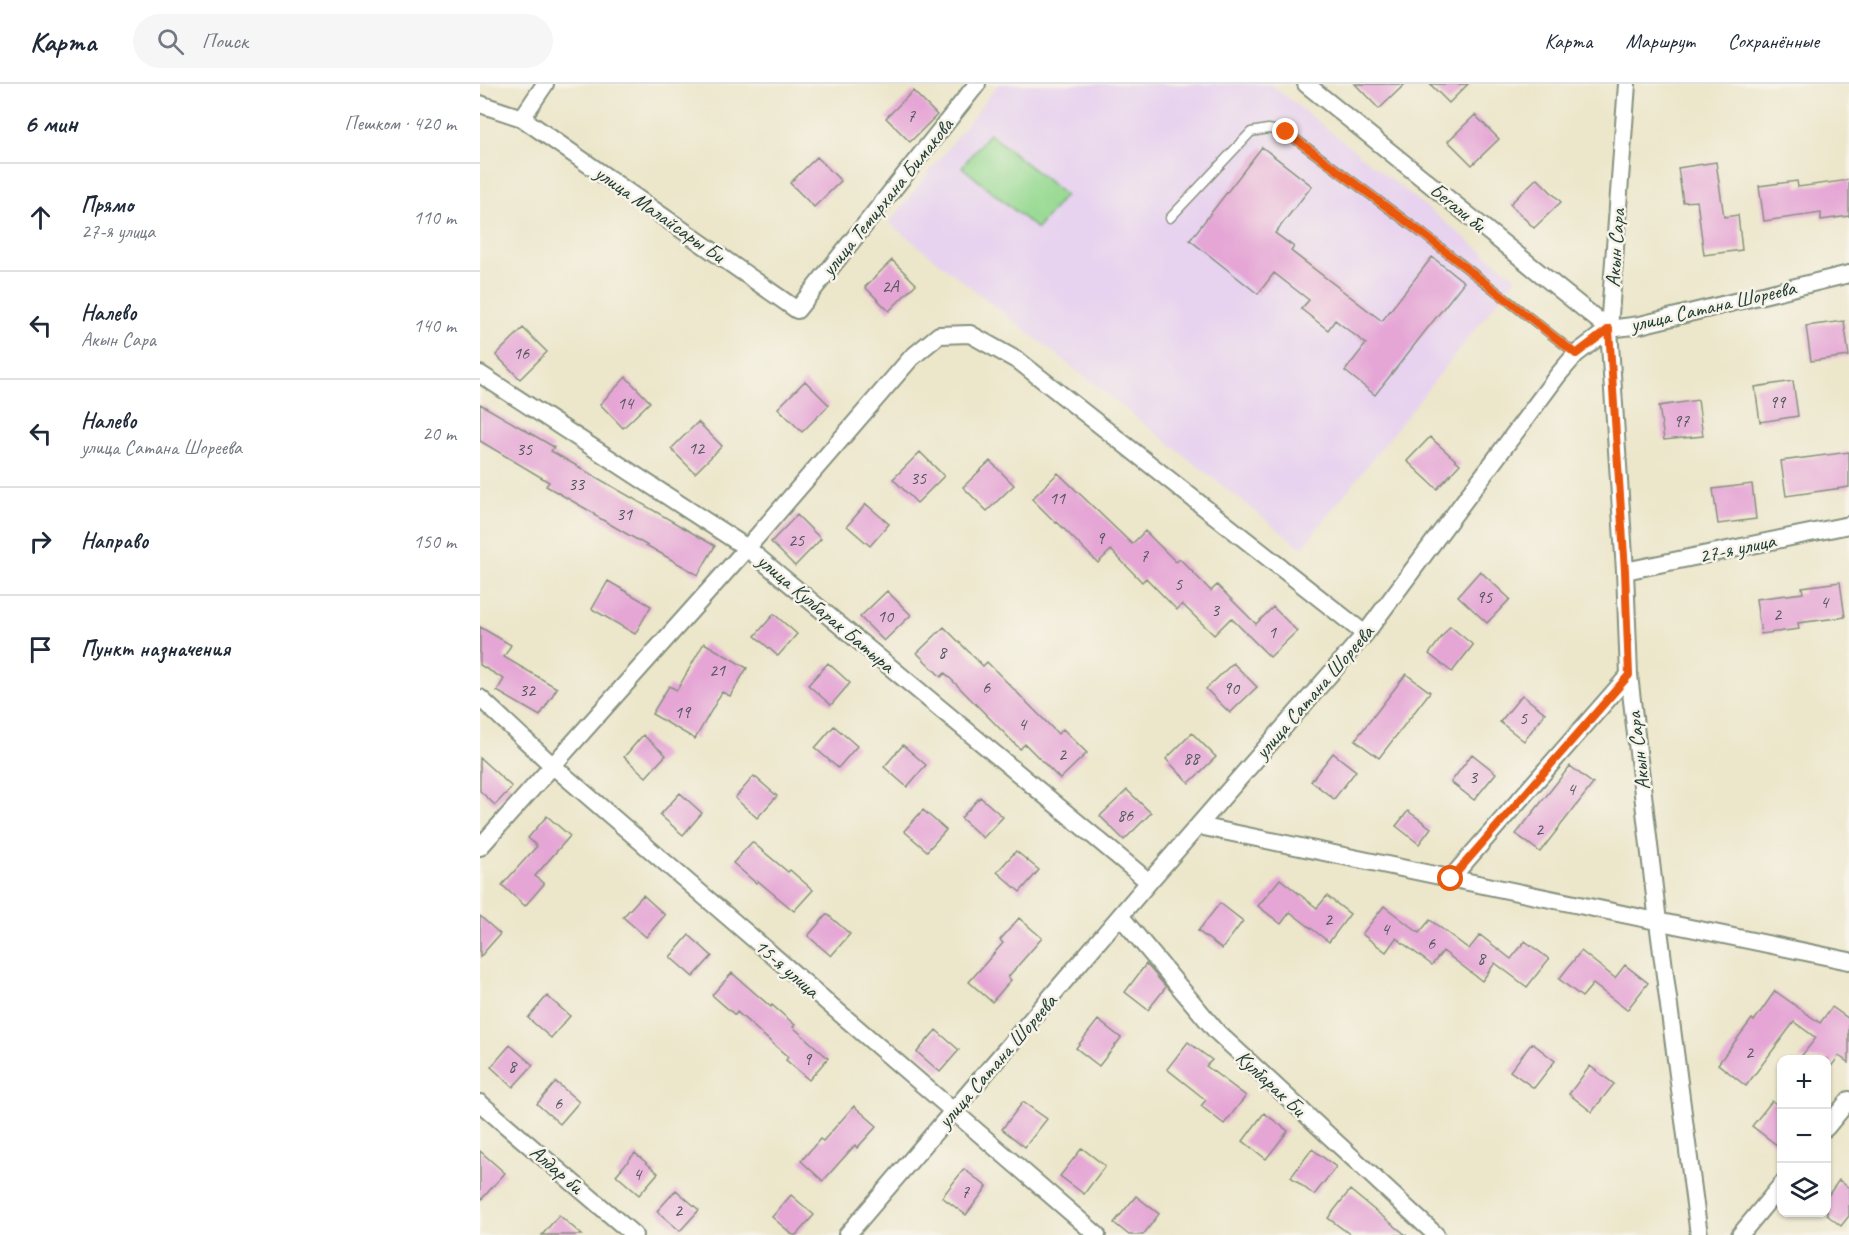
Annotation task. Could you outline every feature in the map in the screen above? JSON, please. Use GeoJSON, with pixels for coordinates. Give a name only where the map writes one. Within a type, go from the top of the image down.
{"type":"FeatureCollection","features":[{"type":"Feature","properties":{"kind":"street"},"geometry":{"type":"LineString","coordinates":[[522,118],[546,84]]}},
{"type":"Feature","properties":{"kind":"street","name":"Бегали би"},"geometry":{"type":"LineString","coordinates":[[1306,84],[1609,329]]}},
{"type":"Feature","properties":{"kind":"street","name":"улица Темирхана Бимакова"},"geometry":{"type":"LineString","coordinates":[[797,310],[974,85]]}},
{"type":"Feature","properties":{"kind":"street","name":"Акын Сара"},"geometry":{"type":"LineString","coordinates":[[1623,87],[1609,329],[1625,571],[1629,675],[1658,922],[1699,1235]]}},
{"type":"Feature","properties":{"kind":"street","name":"улица Малайcары Би"},"geometry":{"type":"LineString","coordinates":[[480,104],[522,118],[797,310]]}},
{"type":"Feature","properties":{"kind":"street","name":"улица Сатана Шореева"},"geometry":{"type":"LineString","coordinates":[[847,1235],[1365,634],[1576,354],[1609,329],[1640,325],[1849,274]]}},
{"type":"Feature","properties":{"kind":"street"},"geometry":{"type":"LineString","coordinates":[[480,847],[747,548],[911,358],[939,335],[970,334],[1020,362],[1365,634]]}},
{"type":"Feature","properties":{"kind":"street","name":"улица Кулбарак Батыра"},"geometry":{"type":"LineString","coordinates":[[480,374],[747,548],[1149,882]]}},
{"type":"Feature","properties":{"kind":"street","name":"27-я улица"},"geometry":{"type":"LineString","coordinates":[[1625,571],[1849,525]]}},
{"type":"Feature","properties":{"kind":"street"},"geometry":{"type":"LineString","coordinates":[[1451,879],[1629,675]]}},
{"type":"Feature","properties":{"kind":"street","name":"15-я улица"},"geometry":{"type":"LineString","coordinates":[[480,698],[552,765],[1097,1235]]}},
{"type":"Feature","properties":{"kind":"street"},"geometry":{"type":"LineString","coordinates":[[1198,826],[1849,961]]}},
{"type":"Feature","properties":{"kind":"street","name":"Кулбарак Би"},"geometry":{"type":"LineString","coordinates":[[1121,917],[1217,1032],[1436,1235]]}},
{"type":"Feature","properties":{"kind":"street"},"geometry":{"type":"LineString","coordinates":[[1831,1123],[1849,1100]]}},
{"type":"Feature","properties":{"kind":"street","name":"Алдар би"},"geometry":{"type":"LineString","coordinates":[[480,1103],[634,1235]]}},
{"type":"Feature","properties":{"kind":"street"},"geometry":{"type":"LineString","coordinates":[[1740,1235],[1777,1190]]}},
{"type":"Feature","properties":{"kind":"lane"},"geometry":{"type":"LineString","coordinates":[[1170,218],[1251,132],[1268,129],[1286,132],[1423,234],[1576,354]]}},
{"type":"Feature","properties":{"kind":"shaded area"},"geometry":{"type":"Polygon","coordinates":[[[999,84],[1270,84],[1516,278],[1302,548],[889,223],[999,84]]]}},
{"type":"Feature","properties":{"kind":"green space"},"geometry":{"type":"Polygon","coordinates":[[[989,133],[1065,195],[1037,229],[962,167],[989,133]]]}},
{"type":"Feature","properties":{"kind":"building"},"geometry":{"type":"Polygon","coordinates":[[[1355,84],[1405,84],[1379,109],[1355,84]]]}},
{"type":"Feature","properties":{"kind":"building"},"geometry":{"type":"Polygon","coordinates":[[[1430,84],[1468,84],[1449,103],[1430,84]]]}},
{"type":"Feature","properties":{"kind":"building"},"geometry":{"type":"Polygon","coordinates":[[[913,91],[937,115],[910,142],[886,118],[913,91]]]}},
{"type":"Feature","properties":{"kind":"building"},"geometry":{"type":"Polygon","coordinates":[[[1475,115],[1499,139],[1472,165],[1448,141],[1475,115]]]}},
{"type":"Feature","properties":{"kind":"building"},"geometry":{"type":"Polygon","coordinates":[[[1262,147],[1312,186],[1275,233],[1294,247],[1291,251],[1382,321],[1432,257],[1464,282],[1375,395],[1345,371],[1366,344],[1335,320],[1328,330],[1301,309],[1309,300],[1274,273],[1258,294],[1190,240],[1262,147]]]}},
{"type":"Feature","properties":{"kind":"building"},"geometry":{"type":"Polygon","coordinates":[[[817,157],[841,181],[814,207],[790,183],[817,157]]]}},
{"type":"Feature","properties":{"kind":"building"},"geometry":{"type":"Polygon","coordinates":[[[1716,162],[1724,217],[1738,215],[1742,250],[1704,255],[1697,201],[1683,202],[1678,168],[1716,162]]]}},
{"type":"Feature","properties":{"kind":"building"},"geometry":{"type":"Polygon","coordinates":[[[1537,178],[1561,202],[1534,228],[1510,204],[1537,178]]]}},
{"type":"Feature","properties":{"kind":"building"},"geometry":{"type":"Polygon","coordinates":[[[1849,180],[1849,216],[1821,220],[1821,213],[1764,221],[1759,186],[1797,181],[1798,187],[1849,180]]]}},
{"type":"Feature","properties":{"kind":"building"},"geometry":{"type":"Polygon","coordinates":[[[892,260],[916,284],[889,311],[865,287],[892,260]]]}},
{"type":"Feature","properties":{"kind":"building"},"geometry":{"type":"Polygon","coordinates":[[[1844,321],[1849,356],[1811,361],[1806,326],[1844,321]]]}},
{"type":"Feature","properties":{"kind":"building"},"geometry":{"type":"Polygon","coordinates":[[[523,328],[547,352],[520,379],[496,355],[523,328]]]}},
{"type":"Feature","properties":{"kind":"building"},"geometry":{"type":"Polygon","coordinates":[[[626,377],[650,402],[623,428],[600,404],[626,377]]]}},
{"type":"Feature","properties":{"kind":"building"},"geometry":{"type":"Polygon","coordinates":[[[805,381],[829,405],[802,432],[778,408],[805,381]]]}},
{"type":"Feature","properties":{"kind":"building"},"geometry":{"type":"Polygon","coordinates":[[[1793,381],[1798,416],[1760,422],[1755,387],[1793,381]]]}},
{"type":"Feature","properties":{"kind":"building"},"geometry":{"type":"Polygon","coordinates":[[[1698,400],[1703,436],[1664,440],[1659,406],[1698,400]]]}},
{"type":"Feature","properties":{"kind":"building"},"geometry":{"type":"Polygon","coordinates":[[[480,404],[554,447],[551,451],[715,546],[698,575],[546,486],[549,482],[480,441],[480,404]]]}},
{"type":"Feature","properties":{"kind":"building"},"geometry":{"type":"Polygon","coordinates":[[[698,422],[722,446],[695,473],[671,449],[698,422]]]}},
{"type":"Feature","properties":{"kind":"building"},"geometry":{"type":"Polygon","coordinates":[[[1430,437],[1460,464],[1437,489],[1407,461],[1430,437]]]}},
{"type":"Feature","properties":{"kind":"building"},"geometry":{"type":"Polygon","coordinates":[[[920,452],[944,476],[917,503],[893,479],[920,452]]]}},
{"type":"Feature","properties":{"kind":"building"},"geometry":{"type":"Polygon","coordinates":[[[1849,452],[1849,487],[1786,496],[1781,461],[1849,452]]]}},
{"type":"Feature","properties":{"kind":"building"},"geometry":{"type":"Polygon","coordinates":[[[990,461],[1014,485],[987,511],[963,487],[990,461]]]}},
{"type":"Feature","properties":{"kind":"building"},"geometry":{"type":"Polygon","coordinates":[[[1058,473],[1132,544],[1145,531],[1176,562],[1180,559],[1211,591],[1217,585],[1256,624],[1273,607],[1297,631],[1270,657],[1231,618],[1214,635],[1182,604],[1177,610],[1146,578],[1142,582],[1111,550],[1098,563],[1032,499],[1058,473]]]}},
{"type":"Feature","properties":{"kind":"building"},"geometry":{"type":"Polygon","coordinates":[[[1752,484],[1756,519],[1718,524],[1713,489],[1752,484]]]}},
{"type":"Feature","properties":{"kind":"building"},"geometry":{"type":"Polygon","coordinates":[[[866,504],[889,524],[870,546],[847,526],[866,504]]]}},
{"type":"Feature","properties":{"kind":"building"},"geometry":{"type":"Polygon","coordinates":[[[797,515],[821,539],[795,566],[771,542],[797,515]]]}},
{"type":"Feature","properties":{"kind":"building"},"geometry":{"type":"Polygon","coordinates":[[[1480,571],[1510,599],[1487,623],[1458,596],[1480,571]]]}},
{"type":"Feature","properties":{"kind":"building"},"geometry":{"type":"Polygon","coordinates":[[[608,581],[651,606],[635,634],[592,609],[608,581]]]}},
{"type":"Feature","properties":{"kind":"building"},"geometry":{"type":"Polygon","coordinates":[[[1840,582],[1845,617],[1798,623],[1799,629],[1761,634],[1756,599],[1803,593],[1802,587],[1840,582]]]}},
{"type":"Feature","properties":{"kind":"building"},"geometry":{"type":"Polygon","coordinates":[[[887,591],[911,615],[884,641],[860,617],[887,591]]]}},
{"type":"Feature","properties":{"kind":"building"},"geometry":{"type":"Polygon","coordinates":[[[774,614],[797,634],[778,656],[755,636],[774,614]]]}},
{"type":"Feature","properties":{"kind":"building"},"geometry":{"type":"Polygon","coordinates":[[[1450,626],[1473,645],[1452,672],[1429,654],[1450,626]]]}},
{"type":"Feature","properties":{"kind":"building"},"geometry":{"type":"Polygon","coordinates":[[[480,627],[511,645],[504,657],[557,688],[540,716],[497,691],[504,679],[480,665],[480,627]]]}},
{"type":"Feature","properties":{"kind":"building"},"geometry":{"type":"Polygon","coordinates":[[[944,627],[983,666],[987,662],[1058,734],[1063,729],[1087,753],[1060,779],[1025,744],[1020,749],[945,673],[941,677],[917,653],[944,627]]]}},
{"type":"Feature","properties":{"kind":"building"},"geometry":{"type":"Polygon","coordinates":[[[704,643],[747,668],[730,696],[722,692],[695,739],[652,714],[669,686],[677,690],[704,643]]]}},
{"type":"Feature","properties":{"kind":"building"},"geometry":{"type":"Polygon","coordinates":[[[828,663],[850,683],[831,705],[808,685],[828,663]]]}},
{"type":"Feature","properties":{"kind":"building"},"geometry":{"type":"Polygon","coordinates":[[[1233,663],[1257,687],[1230,713],[1206,689],[1233,663]]]}},
{"type":"Feature","properties":{"kind":"building"},"geometry":{"type":"Polygon","coordinates":[[[1406,674],[1430,692],[1379,758],[1355,740],[1406,674]]]}},
{"type":"Feature","properties":{"kind":"building"},"geometry":{"type":"Polygon","coordinates":[[[1522,695],[1545,713],[1524,741],[1500,722],[1522,695]]]}},
{"type":"Feature","properties":{"kind":"building"},"geometry":{"type":"Polygon","coordinates":[[[834,726],[857,746],[838,768],[815,748],[834,726]]]}},
{"type":"Feature","properties":{"kind":"building"},"geometry":{"type":"Polygon","coordinates":[[[1192,733],[1216,757],[1189,783],[1166,759],[1192,733]]]}},
{"type":"Feature","properties":{"kind":"building"},"geometry":{"type":"Polygon","coordinates":[[[643,735],[666,755],[646,777],[624,757],[643,735]]]}},
{"type":"Feature","properties":{"kind":"building"},"geometry":{"type":"Polygon","coordinates":[[[903,745],[926,765],[907,787],[884,767],[903,745]]]}},
{"type":"Feature","properties":{"kind":"building"},"geometry":{"type":"Polygon","coordinates":[[[1333,753],[1356,771],[1334,799],[1311,781],[1333,753]]]}},
{"type":"Feature","properties":{"kind":"building"},"geometry":{"type":"Polygon","coordinates":[[[1472,754],[1496,773],[1474,800],[1451,782],[1472,754]]]}},
{"type":"Feature","properties":{"kind":"building"},"geometry":{"type":"Polygon","coordinates":[[[480,758],[512,787],[495,805],[480,791],[480,758]]]}},
{"type":"Feature","properties":{"kind":"building"},"geometry":{"type":"Polygon","coordinates":[[[1570,766],[1593,784],[1540,852],[1516,834],[1570,766]]]}},
{"type":"Feature","properties":{"kind":"building"},"geometry":{"type":"Polygon","coordinates":[[[754,776],[777,796],[757,818],[735,798],[754,776]]]}},
{"type":"Feature","properties":{"kind":"building"},"geometry":{"type":"Polygon","coordinates":[[[1127,790],[1151,813],[1124,840],[1100,816],[1127,790]]]}},
{"type":"Feature","properties":{"kind":"building"},"geometry":{"type":"Polygon","coordinates":[[[680,793],[702,813],[683,835],[660,815],[680,793]]]}},
{"type":"Feature","properties":{"kind":"building"},"geometry":{"type":"Polygon","coordinates":[[[980,797],[1003,817],[983,838],[961,818],[980,797]]]}},
{"type":"Feature","properties":{"kind":"building"},"geometry":{"type":"Polygon","coordinates":[[[923,810],[946,830],[927,851],[904,831],[923,810]]]}},
{"type":"Feature","properties":{"kind":"building"},"geometry":{"type":"Polygon","coordinates":[[[1408,811],[1431,828],[1419,844],[1396,826],[1408,811]]]}},
{"type":"Feature","properties":{"kind":"building"},"geometry":{"type":"Polygon","coordinates":[[[547,816],[570,836],[535,876],[544,884],[525,906],[502,885],[537,846],[528,838],[547,816]]]}},
{"type":"Feature","properties":{"kind":"building"},"geometry":{"type":"Polygon","coordinates":[[[752,842],[813,890],[794,911],[733,863],[752,842]]]}},
{"type":"Feature","properties":{"kind":"building"},"geometry":{"type":"Polygon","coordinates":[[[1016,851],[1039,870],[1020,892],[997,872],[1016,851]]]}},
{"type":"Feature","properties":{"kind":"building"},"geometry":{"type":"Polygon","coordinates":[[[1280,879],[1317,908],[1327,896],[1350,914],[1329,942],[1290,912],[1281,924],[1258,906],[1280,879]]]}},
{"type":"Feature","properties":{"kind":"building"},"geometry":{"type":"Polygon","coordinates":[[[643,895],[665,915],[646,937],[623,917],[643,895]]]}},
{"type":"Feature","properties":{"kind":"building"},"geometry":{"type":"Polygon","coordinates":[[[1220,903],[1243,921],[1222,949],[1198,931],[1220,903]]]}},
{"type":"Feature","properties":{"kind":"building"},"geometry":{"type":"Polygon","coordinates":[[[1384,906],[1419,933],[1430,920],[1469,949],[1480,935],[1511,959],[1525,941],[1549,959],[1527,987],[1495,963],[1482,981],[1443,951],[1432,965],[1396,938],[1386,952],[1362,934],[1384,906]]]}},
{"type":"Feature","properties":{"kind":"building"},"geometry":{"type":"Polygon","coordinates":[[[827,914],[850,934],[831,956],[808,936],[827,914]]]}},
{"type":"Feature","properties":{"kind":"building"},"geometry":{"type":"Polygon","coordinates":[[[480,916],[500,934],[480,957],[480,916]]]}},
{"type":"Feature","properties":{"kind":"building"},"geometry":{"type":"Polygon","coordinates":[[[1019,918],[1042,938],[1008,977],[1011,980],[992,1002],[969,982],[1003,943],[1000,940],[1019,918]]]}},
{"type":"Feature","properties":{"kind":"building"},"geometry":{"type":"Polygon","coordinates":[[[689,935],[712,956],[693,977],[670,957],[689,935]]]}},
{"type":"Feature","properties":{"kind":"building"},"geometry":{"type":"Polygon","coordinates":[[[1581,951],[1615,978],[1625,965],[1648,983],[1627,1010],[1593,984],[1582,997],[1559,979],[1581,951]]]}},
{"type":"Feature","properties":{"kind":"building"},"geometry":{"type":"Polygon","coordinates":[[[1146,964],[1166,987],[1148,1010],[1125,992],[1146,964]]]}},
{"type":"Feature","properties":{"kind":"building"},"geometry":{"type":"Polygon","coordinates":[[[732,973],[795,1025],[793,1027],[828,1058],[809,1080],[786,1060],[788,1057],[737,1012],[735,1015],[712,995],[732,973]]]}},
{"type":"Feature","properties":{"kind":"building"},"geometry":{"type":"Polygon","coordinates":[[[1775,991],[1820,1023],[1832,1007],[1849,1019],[1849,1063],[1839,1056],[1831,1067],[1831,1055],[1802,1055],[1816,1038],[1794,1022],[1746,1086],[1718,1064],[1752,1019],[1754,1021],[1775,991]]]}},
{"type":"Feature","properties":{"kind":"building"},"geometry":{"type":"Polygon","coordinates":[[[547,996],[570,1016],[551,1038],[528,1018],[547,996]]]}},
{"type":"Feature","properties":{"kind":"building"},"geometry":{"type":"Polygon","coordinates":[[[1098,1020],[1121,1038],[1099,1066],[1076,1048],[1098,1020]]]}},
{"type":"Feature","properties":{"kind":"building"},"geometry":{"type":"Polygon","coordinates":[[[936,1030],[959,1050],[940,1072],[917,1052],[936,1030]]]}},
{"type":"Feature","properties":{"kind":"building"},"geometry":{"type":"Polygon","coordinates":[[[1188,1042],[1212,1060],[1206,1066],[1246,1096],[1224,1124],[1201,1106],[1206,1100],[1167,1069],[1188,1042]]]}},
{"type":"Feature","properties":{"kind":"building"},"geometry":{"type":"Polygon","coordinates":[[[1532,1043],[1555,1061],[1534,1088],[1510,1071],[1532,1043]]]}},
{"type":"Feature","properties":{"kind":"building"},"geometry":{"type":"Polygon","coordinates":[[[510,1045],[533,1065],[513,1087],[491,1067],[510,1045]]]}},
{"type":"Feature","properties":{"kind":"building"},"geometry":{"type":"Polygon","coordinates":[[[1590,1066],[1614,1084],[1592,1112],[1569,1094],[1590,1066]]]}},
{"type":"Feature","properties":{"kind":"building"},"geometry":{"type":"Polygon","coordinates":[[[556,1082],[579,1102],[560,1124],[537,1104],[556,1082]]]}},
{"type":"Feature","properties":{"kind":"building"},"geometry":{"type":"Polygon","coordinates":[[[1772,1101],[1777,1104],[1777,1145],[1752,1126],[1772,1101]]]}},
{"type":"Feature","properties":{"kind":"building"},"geometry":{"type":"Polygon","coordinates":[[[1023,1102],[1047,1119],[1025,1147],[1002,1129],[1023,1102]]]}},
{"type":"Feature","properties":{"kind":"building"},"geometry":{"type":"Polygon","coordinates":[[[854,1106],[877,1126],[857,1148],[855,1145],[823,1181],[801,1161],[820,1139],[823,1141],[854,1106]]]}},
{"type":"Feature","properties":{"kind":"building"},"geometry":{"type":"Polygon","coordinates":[[[1264,1113],[1288,1131],[1266,1159],[1243,1141],[1264,1113]]]}},
{"type":"Feature","properties":{"kind":"building"},"geometry":{"type":"Polygon","coordinates":[[[1082,1148],[1105,1166],[1084,1194],[1060,1176],[1082,1148]]]}},
{"type":"Feature","properties":{"kind":"building"},"geometry":{"type":"Polygon","coordinates":[[[1312,1149],[1336,1167],[1314,1195],[1291,1177],[1312,1149]]]}},
{"type":"Feature","properties":{"kind":"building"},"geometry":{"type":"Polygon","coordinates":[[[480,1151],[505,1173],[480,1201],[480,1151]]]}},
{"type":"Feature","properties":{"kind":"building"},"geometry":{"type":"Polygon","coordinates":[[[635,1153],[658,1173],[639,1195],[616,1175],[635,1153]]]}},
{"type":"Feature","properties":{"kind":"building"},"geometry":{"type":"Polygon","coordinates":[[[964,1169],[987,1187],[966,1215],[942,1197],[964,1169]]]}},
{"type":"Feature","properties":{"kind":"building"},"geometry":{"type":"Polygon","coordinates":[[[1839,1180],[1849,1188],[1849,1216],[1841,1226],[1830,1217],[1831,1191],[1839,1180]]]}},
{"type":"Feature","properties":{"kind":"building"},"geometry":{"type":"Polygon","coordinates":[[[676,1190],[699,1210],[680,1231],[657,1211],[676,1190]]]}},
{"type":"Feature","properties":{"kind":"building"},"geometry":{"type":"Polygon","coordinates":[[[1350,1190],[1406,1235],[1351,1235],[1328,1218],[1350,1190]]]}},
{"type":"Feature","properties":{"kind":"building"},"geometry":{"type":"Polygon","coordinates":[[[791,1195],[814,1215],[796,1235],[772,1217],[791,1195]]]}},
{"type":"Feature","properties":{"kind":"building"},"geometry":{"type":"Polygon","coordinates":[[[1136,1196],[1159,1214],[1143,1235],[1129,1235],[1114,1223],[1136,1196]]]}},
{"type":"Feature","properties":{"kind":"building"},"geometry":{"type":"Polygon","coordinates":[[[559,1215],[582,1235],[542,1235],[559,1215]]]}},
{"type":"Feature","properties":{"kind":"route"},"geometry":{"type":"LineString","coordinates":[[1286,132],[1423,234],[1576,354],[1609,329],[1625,571],[1629,675],[1451,879]]}}]}
